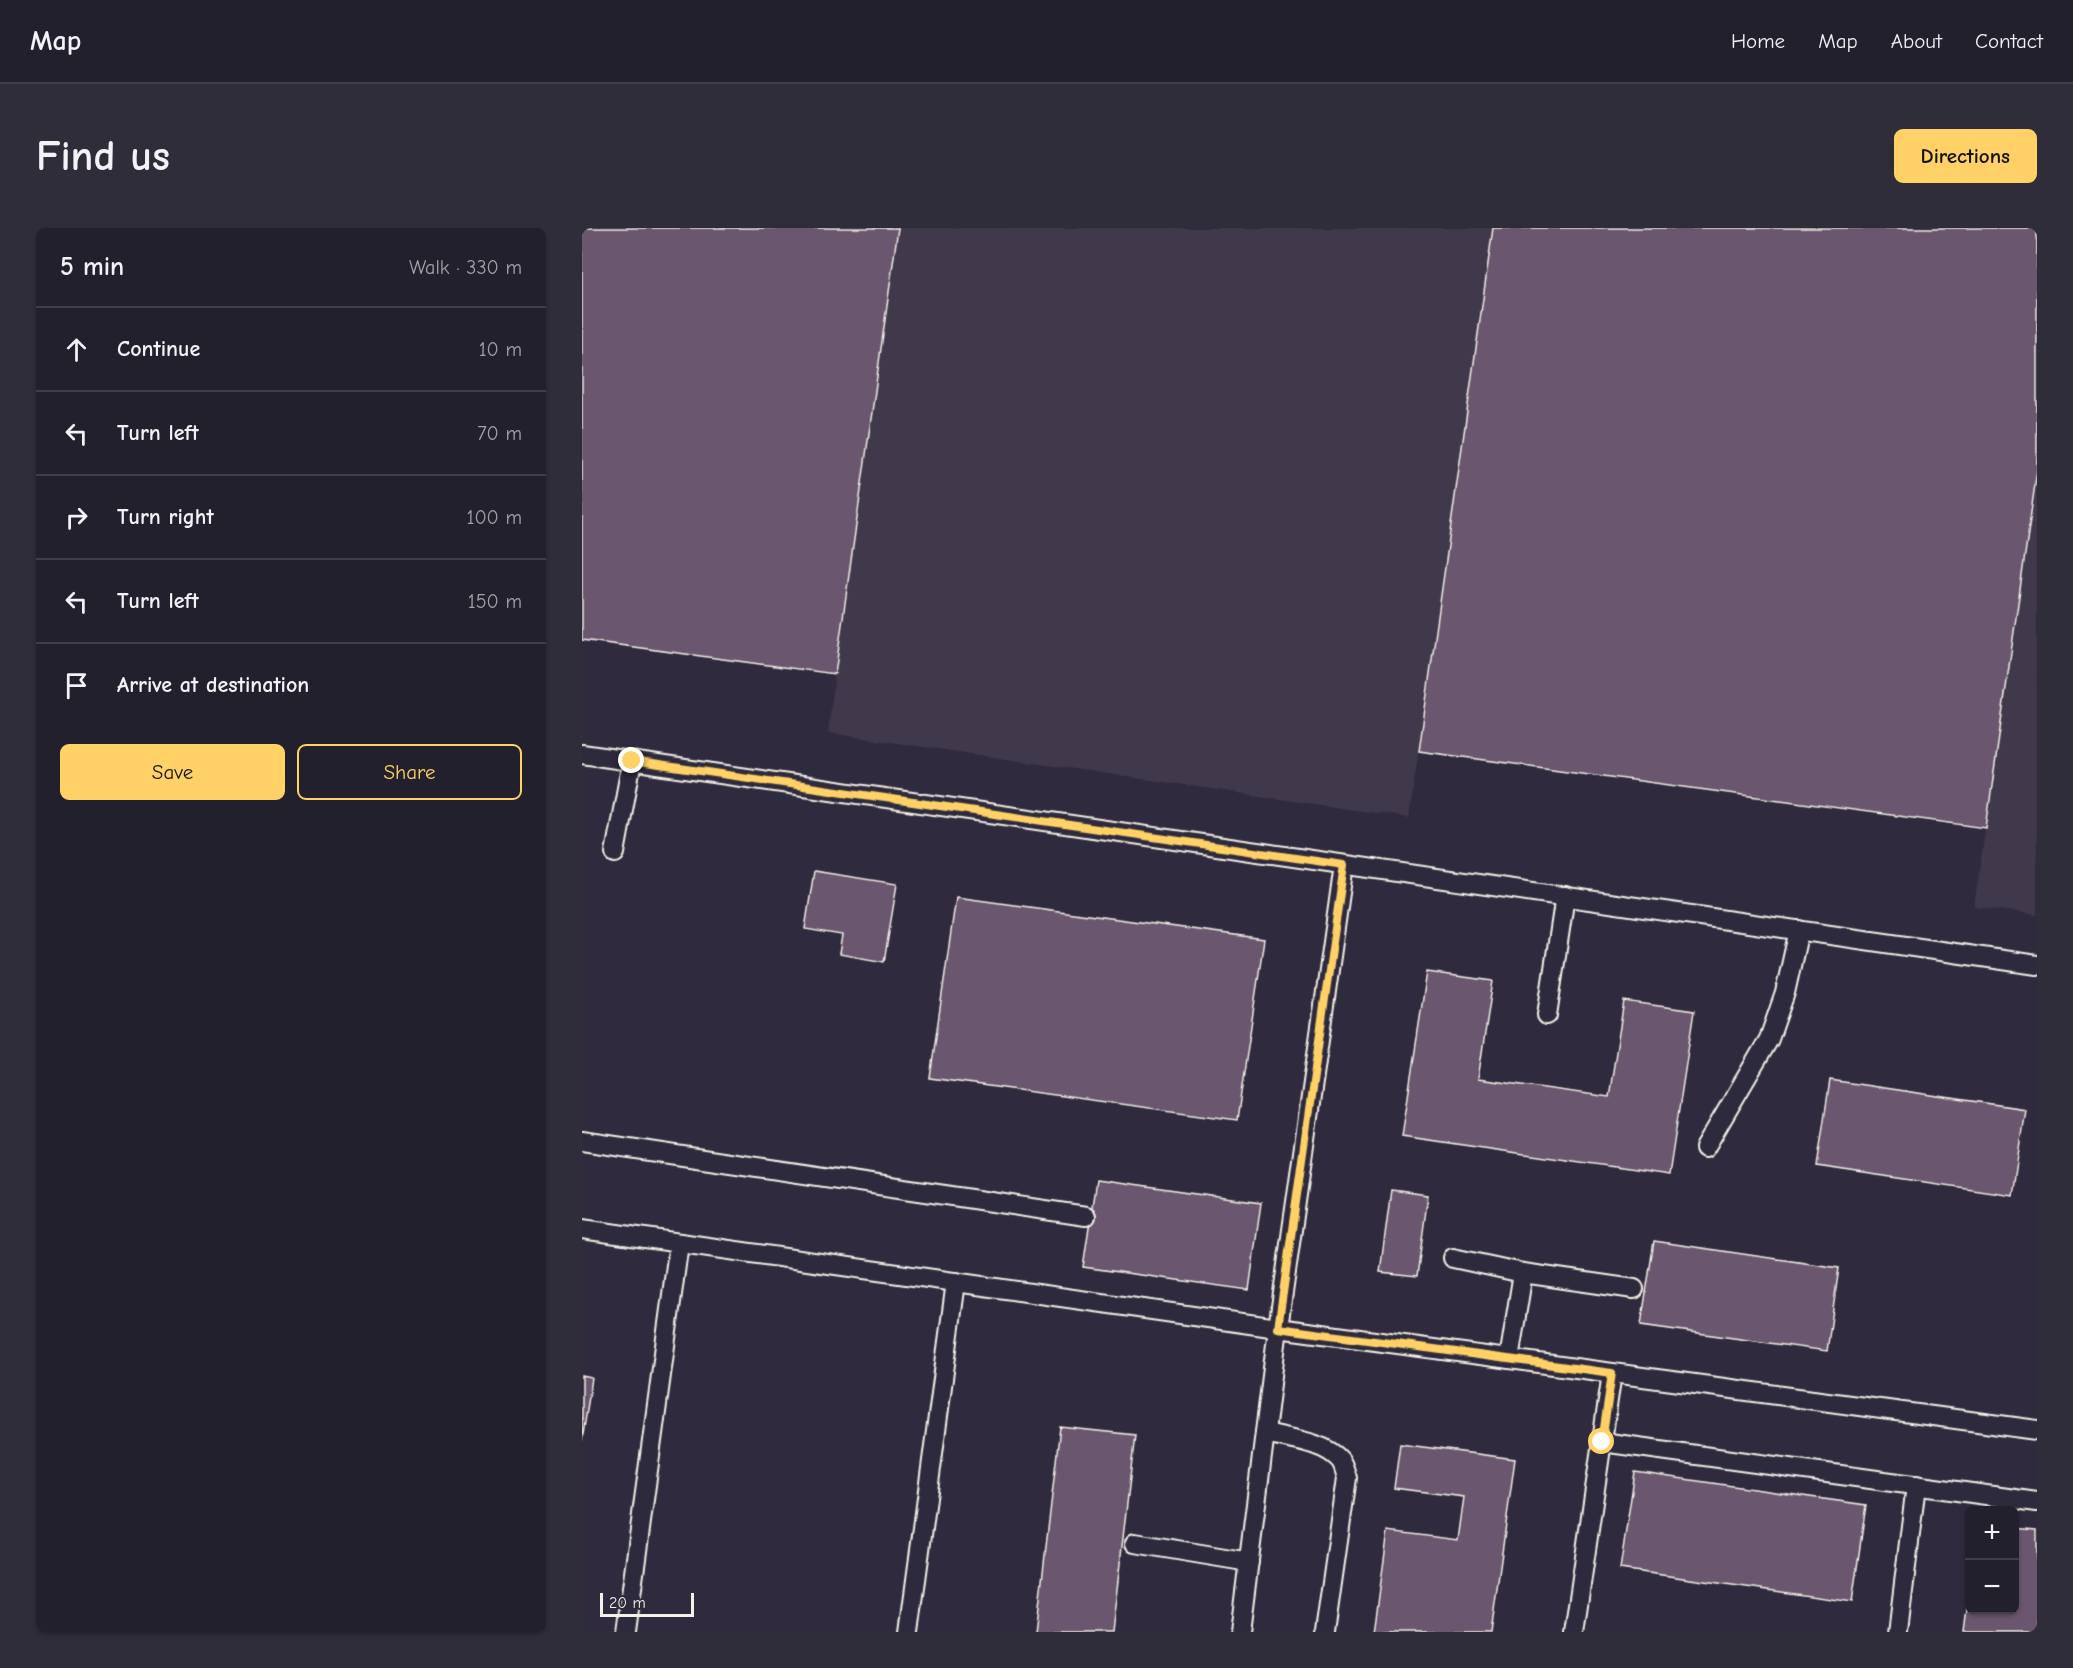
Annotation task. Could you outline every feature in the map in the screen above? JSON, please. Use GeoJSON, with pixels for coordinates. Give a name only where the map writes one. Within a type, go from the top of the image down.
{"type":"FeatureCollection","features":[{"type":"Feature","properties":{"kind":"lane"},"geometry":{"type":"LineString","coordinates":[[582,754],[2037,965]]}},
{"type":"Feature","properties":{"kind":"lane"},"geometry":{"type":"LineString","coordinates":[[615,853],[632,761]]}},
{"type":"Feature","properties":{"kind":"lane"},"geometry":{"type":"LineString","coordinates":[[1240,1632],[1278,1328],[1344,865]]}},
{"type":"Feature","properties":{"kind":"lane"},"geometry":{"type":"LineString","coordinates":[[1547,1016],[1565,896]]}},
{"type":"Feature","properties":{"kind":"lane"},"geometry":{"type":"LineString","coordinates":[[1705,1148],[1769,1039],[1785,993],[1799,930]]}},
{"type":"Feature","properties":{"kind":"lane"},"geometry":{"type":"LineString","coordinates":[[582,1141],[1086,1216]]}},
{"type":"Feature","properties":{"kind":"lane"},"geometry":{"type":"LineString","coordinates":[[582,1229],[1278,1328],[2037,1430]]}},
{"type":"Feature","properties":{"kind":"lane"},"geometry":{"type":"LineString","coordinates":[[626,1632],[679,1243]]}},
{"type":"Feature","properties":{"kind":"lane"},"geometry":{"type":"LineString","coordinates":[[1453,1258],[1523,1273],[1634,1289]]}},
{"type":"Feature","properties":{"kind":"lane"},"geometry":{"type":"LineString","coordinates":[[1509,1359],[1523,1273]]}},
{"type":"Feature","properties":{"kind":"lane"},"geometry":{"type":"LineString","coordinates":[[909,1632],[956,1282]]}},
{"type":"Feature","properties":{"kind":"lane"},"geometry":{"type":"LineString","coordinates":[[1574,1632],[1612,1373]]}},
{"type":"Feature","properties":{"kind":"lane"},"geometry":{"type":"LineString","coordinates":[[1265,1433],[1314,1445],[1332,1453],[1342,1462],[1347,1478],[1325,1632]]}},
{"type":"Feature","properties":{"kind":"lane"},"geometry":{"type":"LineString","coordinates":[[1602,1442],[2037,1502]]}},
{"type":"Feature","properties":{"kind":"lane"},"geometry":{"type":"LineString","coordinates":[[1898,1632],[1916,1485]]}},
{"type":"Feature","properties":{"kind":"lane"},"geometry":{"type":"LineString","coordinates":[[1135,1543],[1249,1562]]}},
{"type":"Feature","properties":{"kind":"shaded area"},"geometry":{"type":"Polygon","coordinates":[[[898,228],[1493,228],[1409,818],[828,733],[898,228]]]}},
{"type":"Feature","properties":{"kind":"shaded area"},"geometry":{"type":"Polygon","coordinates":[[[2037,470],[2037,915],[1974,907],[2037,470]]]}},
{"type":"Feature","properties":{"kind":"building"},"geometry":{"type":"Polygon","coordinates":[[[582,228],[898,228],[835,674],[582,640],[582,228]]]}},
{"type":"Feature","properties":{"kind":"building"},"geometry":{"type":"Polygon","coordinates":[[[1493,228],[2037,228],[2037,470],[1986,828],[1419,751],[1493,228]]]}},
{"type":"Feature","properties":{"kind":"building"},"geometry":{"type":"Polygon","coordinates":[[[814,871],[897,884],[884,962],[839,954],[842,935],[805,929],[814,871]]]}},
{"type":"Feature","properties":{"kind":"building"},"geometry":{"type":"Polygon","coordinates":[[[956,897],[1264,939],[1237,1120],[930,1078],[956,897]]]}},
{"type":"Feature","properties":{"kind":"building"},"geometry":{"type":"Polygon","coordinates":[[[1427,972],[1493,981],[1478,1079],[1609,1097],[1624,1001],[1694,1011],[1669,1175],[1402,1136],[1427,972]]]}},
{"type":"Feature","properties":{"kind":"building"},"geometry":{"type":"Polygon","coordinates":[[[1830,1080],[2025,1109],[2012,1195],[1817,1166],[1830,1080]]]}},
{"type":"Feature","properties":{"kind":"building"},"geometry":{"type":"Polygon","coordinates":[[[1096,1180],[1261,1203],[1249,1290],[1083,1267],[1096,1180]]]}},
{"type":"Feature","properties":{"kind":"building"},"geometry":{"type":"Polygon","coordinates":[[[1391,1190],[1428,1195],[1417,1276],[1380,1272],[1391,1190]]]}},
{"type":"Feature","properties":{"kind":"building"},"geometry":{"type":"Polygon","coordinates":[[[1654,1241],[1839,1268],[1827,1351],[1641,1325],[1654,1241]]]}},
{"type":"Feature","properties":{"kind":"building"},"geometry":{"type":"Polygon","coordinates":[[[582,1376],[592,1378],[582,1441],[582,1376]]]}},
{"type":"Feature","properties":{"kind":"building"},"geometry":{"type":"Polygon","coordinates":[[[1060,1427],[1135,1435],[1112,1632],[1036,1632],[1060,1427]]]}},
{"type":"Feature","properties":{"kind":"building"},"geometry":{"type":"Polygon","coordinates":[[[1400,1444],[1515,1459],[1491,1632],[1374,1632],[1388,1531],[1458,1540],[1464,1497],[1394,1488],[1400,1444]]]}},
{"type":"Feature","properties":{"kind":"building"},"geometry":{"type":"Polygon","coordinates":[[[1635,1472],[1866,1505],[1852,1602],[1620,1569],[1635,1472]]]}},
{"type":"Feature","properties":{"kind":"building"},"geometry":{"type":"Polygon","coordinates":[[[2019,1528],[2037,1530],[2037,1632],[1964,1632],[1966,1614],[2019,1614],[2019,1528]]]}},
{"type":"Feature","properties":{"kind":"route"},"geometry":{"type":"LineString","coordinates":[[632,761],[1344,865],[1278,1328],[1612,1373],[1602,1442]]}}]}
